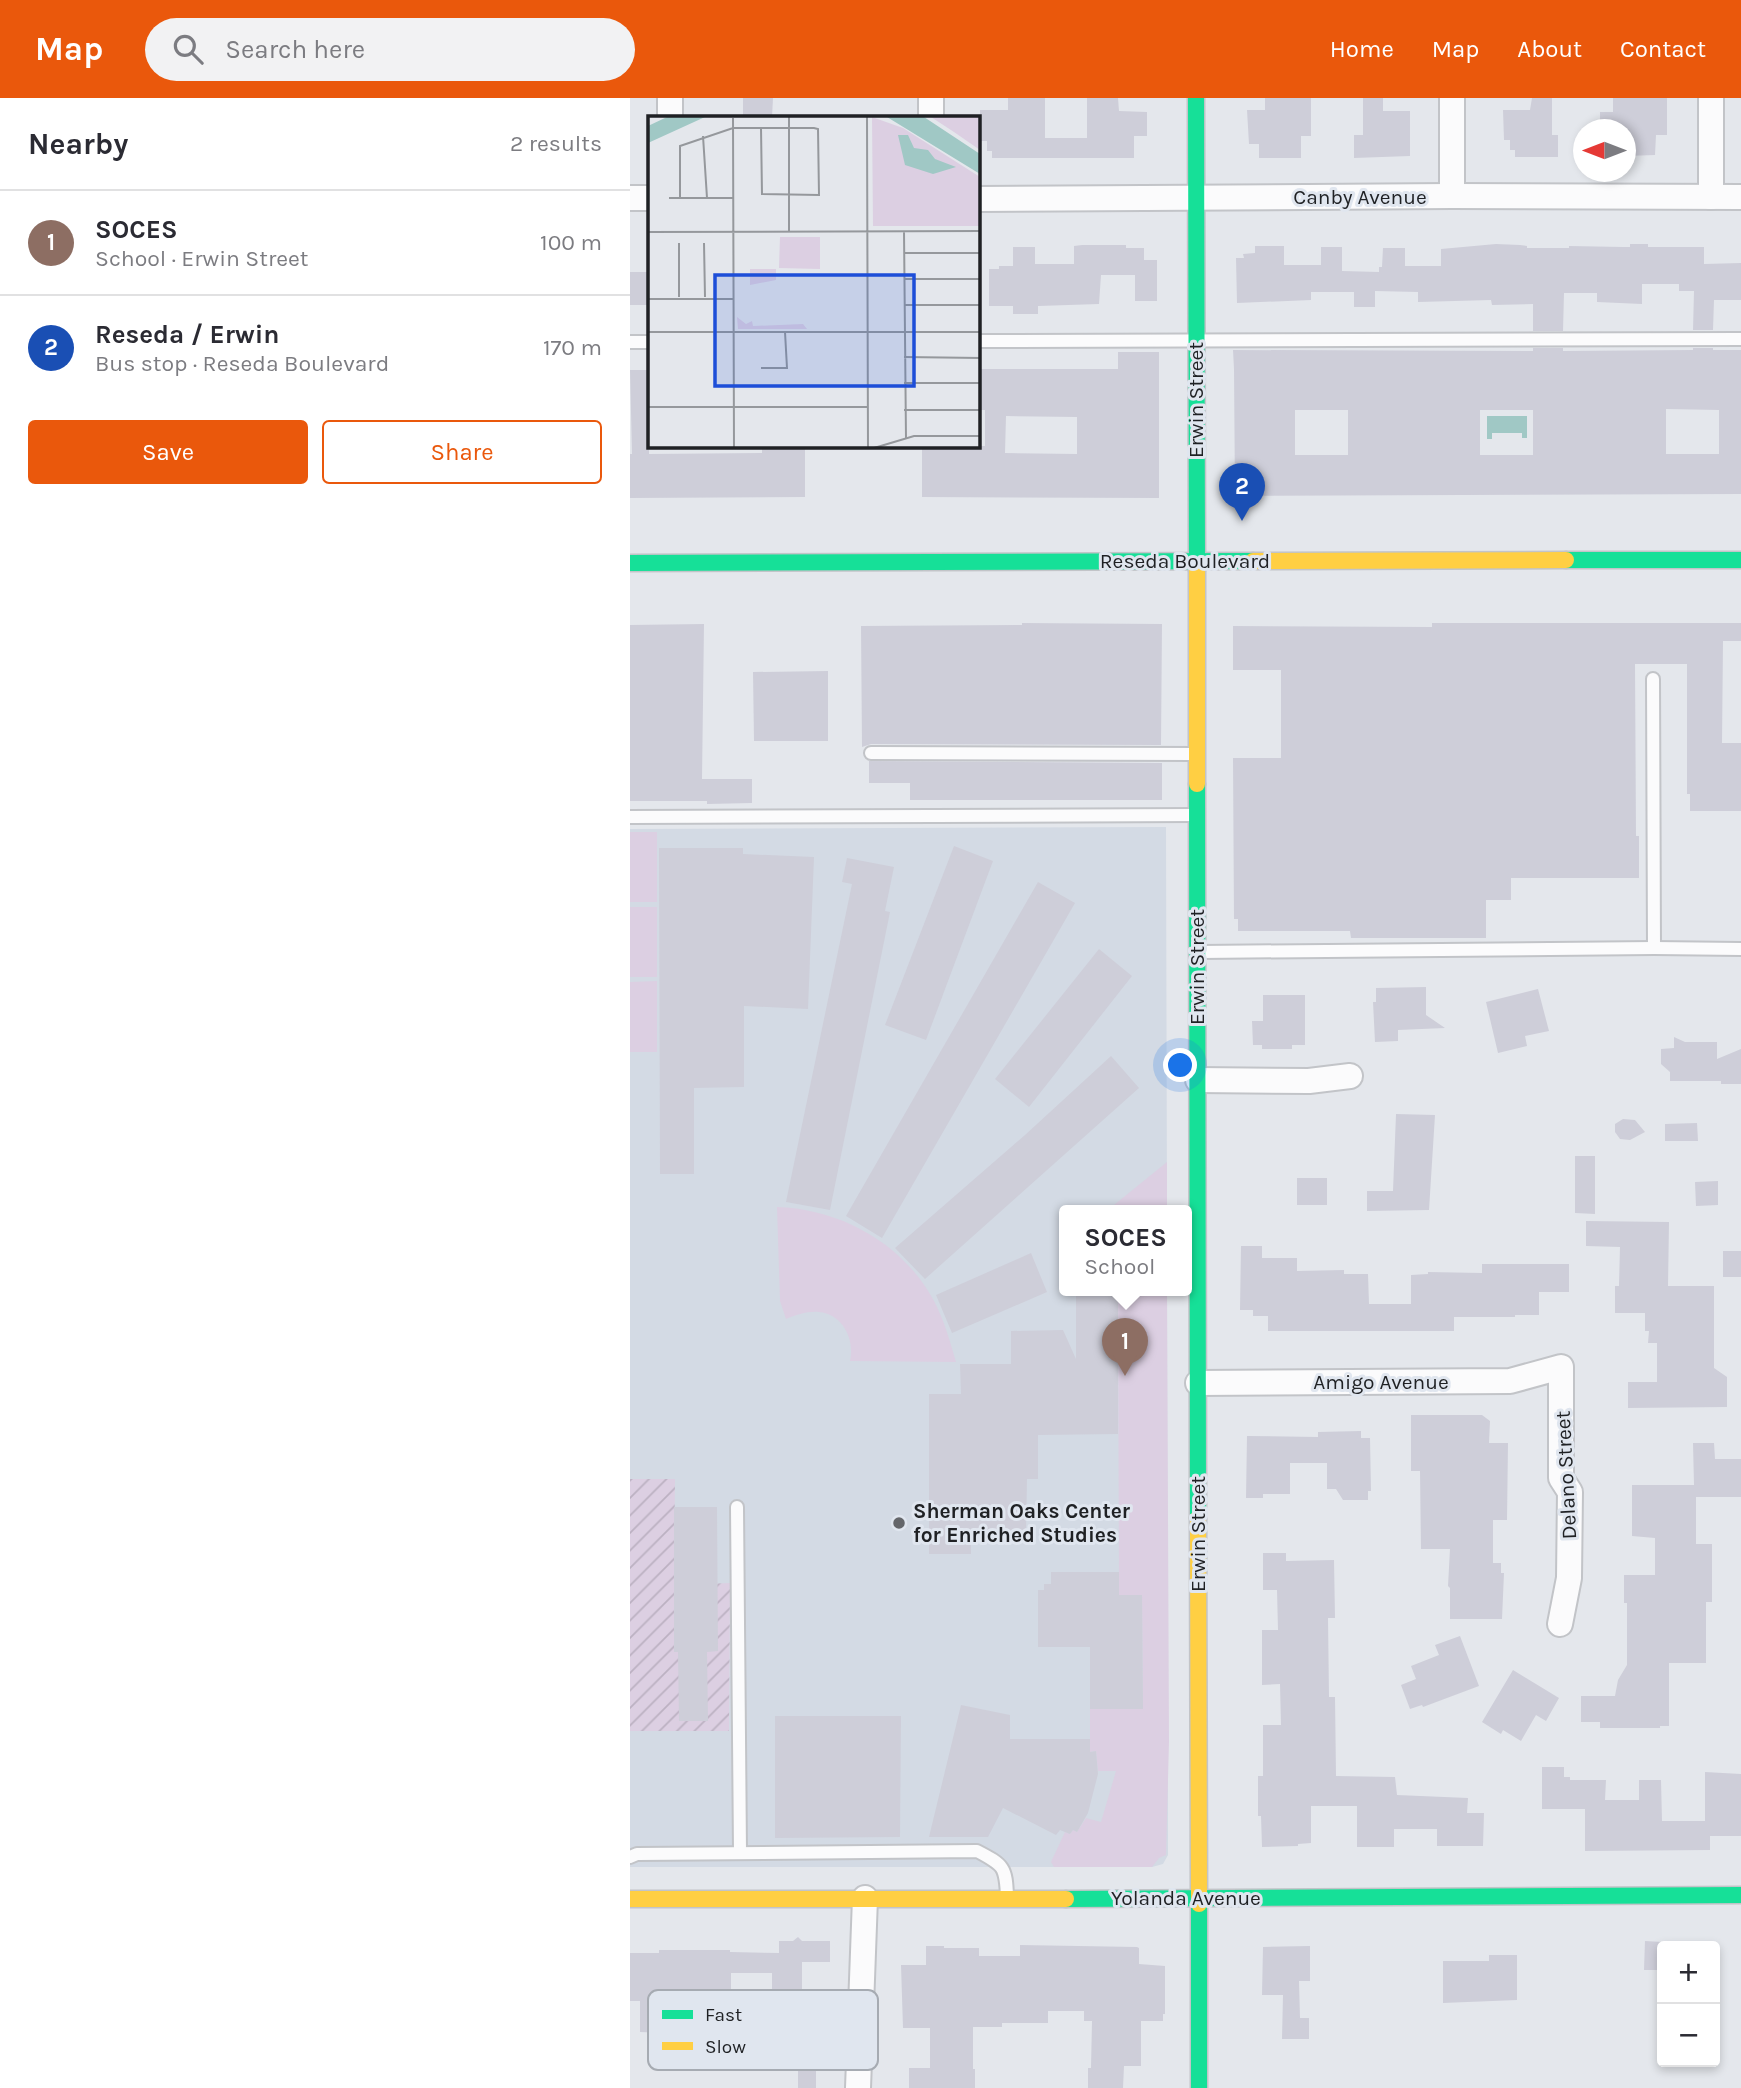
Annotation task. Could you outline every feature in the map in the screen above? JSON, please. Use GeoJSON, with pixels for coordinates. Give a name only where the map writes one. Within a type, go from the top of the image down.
{"type":"FeatureCollection","features":[{"type":"Feature","properties":{"kind":"street"},"geometry":{"type":"LineString","coordinates":[[670,98],[670,116]]}},
{"type":"Feature","properties":{"kind":"street"},"geometry":{"type":"LineString","coordinates":[[931,98],[931,116]]}},
{"type":"Feature","properties":{"kind":"street","name":"Erwin Street"},"geometry":{"type":"LineString","coordinates":[[1196,98],[1199,2088]]}},
{"type":"Feature","properties":{"kind":"street"},"geometry":{"type":"LineString","coordinates":[[1452,98],[1452,196]]}},
{"type":"Feature","properties":{"kind":"street"},"geometry":{"type":"LineString","coordinates":[[1711,98],[1711,197]]}},
{"type":"Feature","properties":{"kind":"street","name":"Canby Avenue"},"geometry":{"type":"LineString","coordinates":[[980,199],[1741,197]]}},
{"type":"Feature","properties":{"kind":"street"},"geometry":{"type":"LineString","coordinates":[[630,198],[648,198]]}},
{"type":"Feature","properties":{"kind":"street","name":"Reseda Boulevard"},"geometry":{"type":"LineString","coordinates":[[630,563],[1741,561]]}},
{"type":"Feature","properties":{"kind":"street"},"geometry":{"type":"LineString","coordinates":[[1198,1080],[1309,1080],[1350,1076]]}},
{"type":"Feature","properties":{"kind":"street","name":"Amigo Avenue"},"geometry":{"type":"LineString","coordinates":[[1198,1383],[1510,1381],[1561,1367]]}},
{"type":"Feature","properties":{"kind":"street","name":"Delano Street"},"geometry":{"type":"LineString","coordinates":[[1560,1624],[1570,1578],[1570,1492],[1561,1478],[1561,1367]]}},
{"type":"Feature","properties":{"kind":"street","name":"Yolanda Avenue"},"geometry":{"type":"LineString","coordinates":[[630,1899],[1741,1895]]}},
{"type":"Feature","properties":{"kind":"street"},"geometry":{"type":"LineString","coordinates":[[862,1990],[865,1898]]}},
{"type":"Feature","properties":{"kind":"street"},"geometry":{"type":"LineString","coordinates":[[858,2088],[859,2070]]}},
{"type":"Feature","properties":{"kind":"lane"},"geometry":{"type":"LineString","coordinates":[[980,341],[1741,339]]}},
{"type":"Feature","properties":{"kind":"lane"},"geometry":{"type":"LineString","coordinates":[[630,342],[648,342]]}},
{"type":"Feature","properties":{"kind":"lane"},"geometry":{"type":"LineString","coordinates":[[1653,679],[1654,947]]}},
{"type":"Feature","properties":{"kind":"lane"},"geometry":{"type":"LineString","coordinates":[[871,753],[1196,754]]}},
{"type":"Feature","properties":{"kind":"lane"},"geometry":{"type":"LineString","coordinates":[[630,817],[1196,816]]}},
{"type":"Feature","properties":{"kind":"lane"},"geometry":{"type":"LineString","coordinates":[[1197,952],[1654,947],[1741,949]]}},
{"type":"Feature","properties":{"kind":"lane"},"geometry":{"type":"LineString","coordinates":[[737,1507],[740,1852]]}},
{"type":"Feature","properties":{"kind":"lane"},"geometry":{"type":"LineString","coordinates":[[630,1857],[637,1854],[740,1852],[977,1851],[996,1860],[1006,1873],[1007,1898]]}},
{"type":"Feature","properties":{"kind":"shaded area"},"geometry":{"type":"Polygon","coordinates":[[[1487,416],[1527,416],[1527,438],[1522,438],[1522,433],[1492,433],[1492,439],[1487,439],[1487,416]]]}},
{"type":"Feature","properties":{"kind":"shaded area","name":"Sherman Oaks Center for Enriched Studies"},"geometry":{"type":"Polygon","coordinates":[[[1166,827],[1167,1205],[1059,1205],[1059,1296],[1167,1296],[1168,1855],[1163,1864],[1152,1867],[630,1867],[630,829],[1166,827]]]}},
{"type":"Feature","properties":{"kind":"shaded area"},"geometry":{"type":"Polygon","coordinates":[[[630,832],[657,832],[657,902],[630,902],[630,832]]]}},
{"type":"Feature","properties":{"kind":"shaded area"},"geometry":{"type":"Polygon","coordinates":[[[630,907],[657,907],[657,977],[630,977],[630,907]]]}},
{"type":"Feature","properties":{"kind":"shaded area"},"geometry":{"type":"Polygon","coordinates":[[[657,981],[657,1052],[630,1052],[630,982],[657,981]]]}},
{"type":"Feature","properties":{"kind":"shaded area"},"geometry":{"type":"Polygon","coordinates":[[[1167,1162],[1167,1205],[1114,1205],[1167,1162]]]}},
{"type":"Feature","properties":{"kind":"shaded area"},"geometry":{"type":"Polygon","coordinates":[[[777,1207],[824,1214],[868,1233],[887,1246],[921,1280],[934,1301],[956,1362],[850,1361],[849,1337],[835,1318],[815,1312],[786,1319],[780,1301],[777,1207]]]}},
{"type":"Feature","properties":{"kind":"shaded area"},"geometry":{"type":"Polygon","coordinates":[[[1118,1296],[1167,1296],[1169,1741],[1166,1855],[1159,1858],[1152,1867],[1054,1867],[1051,1862],[1065,1832],[1077,1832],[1086,1818],[1101,1822],[1116,1771],[1098,1771],[1096,1751],[1090,1752],[1090,1709],[1143,1709],[1142,1595],[1119,1595],[1118,1296]]]}},
{"type":"Feature","properties":{"kind":"shaded area"},"geometry":{"type":"Polygon","coordinates":[[[630,1479],[675,1479],[674,1573],[679,1585],[730,1583],[729,1731],[630,1731],[630,1479]]]}},
{"type":"Feature","properties":{"kind":"building"},"geometry":{"type":"Polygon","coordinates":[[[743,98],[773,98],[772,116],[743,116],[743,98]]]}},
{"type":"Feature","properties":{"kind":"building"},"geometry":{"type":"Polygon","coordinates":[[[1008,98],[1045,98],[1045,138],[1087,138],[1087,98],[1118,98],[1119,111],[1147,112],[1147,136],[1134,136],[1134,158],[992,158],[992,151],[987,151],[987,141],[980,141],[980,110],[1008,110],[1008,98]]]}},
{"type":"Feature","properties":{"kind":"building"},"geometry":{"type":"Polygon","coordinates":[[[1265,98],[1311,98],[1311,136],[1301,136],[1301,158],[1259,158],[1259,144],[1249,144],[1247,110],[1265,110],[1265,98]]]}},
{"type":"Feature","properties":{"kind":"building"},"geometry":{"type":"Polygon","coordinates":[[[1363,98],[1383,98],[1383,111],[1410,111],[1410,156],[1354,158],[1354,135],[1363,135],[1363,98]]]}},
{"type":"Feature","properties":{"kind":"building"},"geometry":{"type":"Polygon","coordinates":[[[1532,98],[1552,98],[1552,135],[1558,135],[1558,157],[1515,157],[1515,150],[1510,150],[1510,140],[1504,140],[1503,110],[1530,110],[1532,98]]]}},
{"type":"Feature","properties":{"kind":"building"},"geometry":{"type":"Polygon","coordinates":[[[1613,98],[1667,98],[1667,135],[1656,135],[1655,155],[1636,156],[1636,119],[1600,119],[1600,112],[1613,112],[1613,98]]]}},
{"type":"Feature","properties":{"kind":"building"},"geometry":{"type":"Polygon","coordinates":[[[1496,244],[1527,248],[1630,247],[1630,244],[1648,244],[1648,247],[1704,247],[1704,264],[1741,263],[1741,300],[1714,300],[1713,330],[1693,330],[1694,291],[1679,291],[1679,284],[1642,284],[1642,304],[1597,302],[1597,293],[1564,293],[1563,331],[1533,331],[1533,304],[1492,305],[1491,300],[1418,302],[1418,292],[1375,291],[1375,307],[1354,307],[1354,292],[1311,292],[1311,300],[1237,303],[1236,258],[1255,253],[1255,246],[1284,246],[1284,265],[1321,265],[1321,247],[1342,247],[1342,271],[1379,272],[1379,267],[1382,267],[1383,248],[1405,248],[1405,266],[1441,266],[1441,249],[1496,244]]]}},
{"type":"Feature","properties":{"kind":"building"},"geometry":{"type":"Polygon","coordinates":[[[1126,245],[1126,248],[1144,248],[1144,260],[1157,260],[1157,301],[1135,301],[1135,275],[1101,275],[1099,304],[1038,306],[1038,314],[1013,314],[1013,306],[989,306],[989,269],[1013,266],[1013,247],[1035,247],[1035,264],[1074,264],[1074,246],[1126,245]]]}},
{"type":"Feature","properties":{"kind":"building"},"geometry":{"type":"Polygon","coordinates":[[[630,272],[648,272],[648,305],[630,305],[630,272]]]}},
{"type":"Feature","properties":{"kind":"building"},"geometry":{"type":"Polygon","coordinates":[[[1533,348],[1563,348],[1563,351],[1693,348],[1741,350],[1741,494],[1235,496],[1233,350],[1533,351],[1533,348]],[[1666,409],[1666,454],[1719,454],[1719,410],[1666,409]],[[1295,410],[1295,455],[1348,455],[1348,410],[1295,410]],[[1480,410],[1480,455],[1533,455],[1533,410],[1480,410]]]}},
{"type":"Feature","properties":{"kind":"building"},"geometry":{"type":"Polygon","coordinates":[[[1118,352],[1159,352],[1159,498],[922,497],[922,448],[985,446],[985,410],[980,410],[980,369],[1118,369],[1118,352]],[[1006,416],[1005,453],[1077,454],[1077,417],[1006,416]]]}},
{"type":"Feature","properties":{"kind":"building"},"geometry":{"type":"Polygon","coordinates":[[[630,370],[648,370],[649,454],[762,453],[762,448],[805,448],[805,497],[630,498],[630,370]]]}},
{"type":"Feature","properties":{"kind":"building"},"geometry":{"type":"Polygon","coordinates":[[[1432,623],[1741,623],[1741,641],[1723,641],[1722,743],[1741,743],[1741,811],[1690,811],[1690,794],[1687,794],[1687,664],[1635,664],[1636,836],[1639,836],[1639,878],[1511,878],[1511,900],[1486,900],[1486,938],[1351,938],[1350,931],[1238,931],[1238,919],[1234,919],[1233,758],[1281,758],[1281,670],[1233,670],[1233,626],[1432,627],[1432,623]]]}},
{"type":"Feature","properties":{"kind":"building"},"geometry":{"type":"Polygon","coordinates":[[[704,624],[702,779],[752,779],[752,803],[630,801],[630,625],[704,624]]]}},
{"type":"Feature","properties":{"kind":"building"},"geometry":{"type":"Polygon","coordinates":[[[1162,624],[1161,745],[871,744],[862,747],[861,626],[1162,624]]]}},
{"type":"Feature","properties":{"kind":"building"},"geometry":{"type":"Polygon","coordinates":[[[828,671],[828,741],[754,741],[753,672],[828,671]]]}},
{"type":"Feature","properties":{"kind":"building"},"geometry":{"type":"Polygon","coordinates":[[[869,761],[1162,763],[1162,800],[910,800],[910,783],[869,783],[869,761]]]}},
{"type":"Feature","properties":{"kind":"building"},"geometry":{"type":"Polygon","coordinates":[[[954,846],[993,861],[926,1040],[885,1025],[954,846]]]}},
{"type":"Feature","properties":{"kind":"building"},"geometry":{"type":"Polygon","coordinates":[[[659,848],[743,848],[743,854],[814,857],[808,1009],[744,1006],[744,1087],[694,1088],[694,1174],[660,1174],[659,848]]]}},
{"type":"Feature","properties":{"kind":"building"},"geometry":{"type":"Polygon","coordinates":[[[847,858],[894,867],[885,911],[890,912],[830,1210],[786,1202],[852,884],[842,882],[847,858]]]}},
{"type":"Feature","properties":{"kind":"building"},"geometry":{"type":"Polygon","coordinates":[[[1038,882],[1075,903],[882,1238],[846,1216],[1038,882]]]}},
{"type":"Feature","properties":{"kind":"building"},"geometry":{"type":"Polygon","coordinates":[[[1099,949],[1132,976],[1029,1107],[995,1079],[1099,949]]]}},
{"type":"Feature","properties":{"kind":"building"},"geometry":{"type":"Polygon","coordinates":[[[1426,987],[1426,1015],[1445,1028],[1398,1030],[1398,1041],[1375,1042],[1373,1002],[1376,1002],[1376,988],[1426,987]]]}},
{"type":"Feature","properties":{"kind":"building"},"geometry":{"type":"Polygon","coordinates":[[[1538,989],[1549,1031],[1525,1036],[1527,1046],[1498,1053],[1486,1002],[1538,989]]]}},
{"type":"Feature","properties":{"kind":"building"},"geometry":{"type":"Polygon","coordinates":[[[1263,995],[1305,995],[1305,1045],[1292,1045],[1292,1049],[1262,1049],[1262,1045],[1253,1045],[1252,1021],[1263,1021],[1263,995]]]}},
{"type":"Feature","properties":{"kind":"building"},"geometry":{"type":"Polygon","coordinates":[[[1674,1037],[1685,1042],[1717,1042],[1717,1059],[1741,1049],[1741,1084],[1721,1084],[1721,1081],[1670,1081],[1670,1072],[1661,1064],[1661,1049],[1674,1048],[1674,1037]]]}},
{"type":"Feature","properties":{"kind":"building"},"geometry":{"type":"Polygon","coordinates":[[[1111,1056],[1139,1088],[925,1279],[895,1248],[1111,1056]]]}},
{"type":"Feature","properties":{"kind":"building"},"geometry":{"type":"Polygon","coordinates":[[[1396,1114],[1435,1115],[1429,1210],[1367,1211],[1367,1191],[1393,1191],[1396,1114]]]}},
{"type":"Feature","properties":{"kind":"building"},"geometry":{"type":"Polygon","coordinates":[[[1623,1119],[1635,1120],[1645,1132],[1630,1140],[1620,1139],[1615,1132],[1615,1124],[1623,1119]]]}},
{"type":"Feature","properties":{"kind":"building"},"geometry":{"type":"Polygon","coordinates":[[[1697,1123],[1698,1141],[1665,1141],[1665,1124],[1697,1123]]]}},
{"type":"Feature","properties":{"kind":"building"},"geometry":{"type":"Polygon","coordinates":[[[1575,1156],[1595,1156],[1595,1214],[1575,1213],[1575,1156]]]}},
{"type":"Feature","properties":{"kind":"building"},"geometry":{"type":"Polygon","coordinates":[[[1297,1178],[1327,1178],[1327,1205],[1297,1205],[1297,1178]]]}},
{"type":"Feature","properties":{"kind":"building"},"geometry":{"type":"Polygon","coordinates":[[[1718,1181],[1718,1205],[1696,1206],[1695,1182],[1718,1181]]]}},
{"type":"Feature","properties":{"kind":"building"},"geometry":{"type":"Polygon","coordinates":[[[1586,1221],[1669,1222],[1668,1286],[1714,1286],[1714,1368],[1727,1377],[1727,1407],[1628,1408],[1628,1382],[1657,1382],[1657,1343],[1648,1343],[1649,1331],[1645,1331],[1645,1313],[1615,1313],[1620,1247],[1586,1246],[1586,1221]]]}},
{"type":"Feature","properties":{"kind":"building"},"geometry":{"type":"Polygon","coordinates":[[[1241,1246],[1262,1246],[1262,1258],[1297,1258],[1297,1271],[1344,1270],[1344,1274],[1368,1274],[1369,1304],[1411,1304],[1411,1275],[1428,1272],[1482,1273],[1482,1264],[1569,1264],[1569,1292],[1539,1292],[1539,1315],[1454,1317],[1454,1331],[1268,1331],[1268,1316],[1253,1316],[1253,1310],[1240,1310],[1241,1246]]]}},
{"type":"Feature","properties":{"kind":"building"},"geometry":{"type":"Polygon","coordinates":[[[1723,1251],[1741,1251],[1741,1277],[1723,1277],[1723,1251]]]}},
{"type":"Feature","properties":{"kind":"building"},"geometry":{"type":"Polygon","coordinates":[[[1031,1253],[1047,1292],[952,1333],[936,1295],[1031,1253]]]}},
{"type":"Feature","properties":{"kind":"building"},"geometry":{"type":"Polygon","coordinates":[[[1076,1296],[1118,1296],[1118,1434],[1038,1435],[1038,1479],[1027,1479],[1026,1531],[971,1532],[971,1554],[929,1554],[929,1394],[961,1394],[960,1364],[1011,1364],[1011,1331],[1063,1330],[1076,1359],[1076,1296]]]}},
{"type":"Feature","properties":{"kind":"building"},"geometry":{"type":"Polygon","coordinates":[[[1411,1415],[1482,1415],[1490,1421],[1489,1443],[1508,1443],[1507,1520],[1493,1520],[1493,1563],[1501,1563],[1501,1573],[1504,1573],[1502,1619],[1450,1619],[1450,1549],[1421,1549],[1420,1471],[1411,1471],[1411,1415]]]}},
{"type":"Feature","properties":{"kind":"building"},"geometry":{"type":"Polygon","coordinates":[[[1361,1431],[1361,1438],[1370,1438],[1371,1491],[1368,1491],[1368,1500],[1343,1500],[1336,1489],[1327,1489],[1327,1463],[1290,1463],[1290,1494],[1263,1494],[1263,1498],[1246,1498],[1247,1436],[1318,1437],[1318,1432],[1361,1431]]]}},
{"type":"Feature","properties":{"kind":"building"},"geometry":{"type":"Polygon","coordinates":[[[1693,1443],[1714,1443],[1715,1459],[1741,1459],[1741,1497],[1696,1497],[1696,1544],[1712,1544],[1712,1602],[1706,1602],[1706,1663],[1669,1663],[1669,1726],[1600,1728],[1600,1722],[1581,1722],[1581,1696],[1615,1696],[1618,1680],[1627,1665],[1624,1575],[1655,1575],[1655,1538],[1632,1536],[1632,1485],[1694,1485],[1693,1443]]]}},
{"type":"Feature","properties":{"kind":"building"},"geometry":{"type":"Polygon","coordinates":[[[674,1507],[717,1507],[718,1651],[707,1652],[708,1721],[679,1721],[678,1652],[674,1652],[674,1507]]]}},
{"type":"Feature","properties":{"kind":"building"},"geometry":{"type":"Polygon","coordinates":[[[1263,1553],[1286,1553],[1286,1561],[1334,1560],[1335,1618],[1328,1618],[1329,1697],[1335,1697],[1336,1776],[1395,1777],[1397,1795],[1468,1798],[1467,1813],[1484,1813],[1483,1846],[1437,1846],[1437,1829],[1394,1829],[1394,1847],[1357,1847],[1357,1806],[1311,1806],[1311,1843],[1262,1847],[1261,1816],[1258,1816],[1258,1776],[1263,1776],[1263,1725],[1281,1725],[1280,1684],[1262,1685],[1262,1630],[1278,1630],[1277,1590],[1263,1590],[1263,1553]]]}},
{"type":"Feature","properties":{"kind":"building"},"geometry":{"type":"Polygon","coordinates":[[[1051,1572],[1119,1572],[1119,1595],[1142,1595],[1143,1709],[1090,1709],[1090,1647],[1038,1647],[1038,1590],[1044,1590],[1044,1584],[1051,1584],[1051,1572]]]}},
{"type":"Feature","properties":{"kind":"building"},"geometry":{"type":"Polygon","coordinates":[[[1460,1636],[1479,1686],[1423,1707],[1422,1705],[1410,1709],[1401,1685],[1416,1679],[1411,1666],[1439,1655],[1435,1645],[1460,1636]]]}},
{"type":"Feature","properties":{"kind":"building"},"geometry":{"type":"Polygon","coordinates":[[[1513,1670],[1559,1698],[1546,1721],[1536,1715],[1521,1741],[1503,1730],[1501,1734],[1482,1722],[1513,1670]]]}},
{"type":"Feature","properties":{"kind":"building"},"geometry":{"type":"Polygon","coordinates":[[[961,1705],[1010,1715],[1010,1739],[1090,1739],[1090,1752],[1096,1751],[1098,1774],[1088,1813],[1077,1832],[1073,1830],[1070,1834],[1060,1830],[1056,1835],[1003,1808],[988,1837],[929,1837],[961,1705]]]}},
{"type":"Feature","properties":{"kind":"building"},"geometry":{"type":"Polygon","coordinates":[[[775,1716],[901,1716],[900,1837],[775,1838],[775,1716]]]}},
{"type":"Feature","properties":{"kind":"building"},"geometry":{"type":"Polygon","coordinates":[[[1542,1767],[1564,1767],[1564,1777],[1570,1777],[1570,1780],[1606,1780],[1605,1800],[1639,1800],[1639,1780],[1661,1780],[1662,1821],[1705,1821],[1705,1772],[1741,1774],[1741,1836],[1710,1836],[1710,1850],[1585,1851],[1585,1809],[1542,1809],[1542,1767]]]}},
{"type":"Feature","properties":{"kind":"building"},"geometry":{"type":"Polygon","coordinates":[[[798,1937],[802,1941],[830,1941],[830,1962],[802,1962],[802,1990],[772,1990],[772,1973],[731,1973],[731,1990],[648,1990],[648,2032],[640,2032],[640,2001],[630,2001],[630,1953],[659,1953],[659,1950],[730,1950],[779,1953],[779,1941],[793,1941],[798,1937]]]}},
{"type":"Feature","properties":{"kind":"building"},"geometry":{"type":"Polygon","coordinates":[[[1645,1941],[1657,1942],[1657,1970],[1644,1970],[1645,1941]]]}},
{"type":"Feature","properties":{"kind":"building"},"geometry":{"type":"Polygon","coordinates":[[[1020,1945],[1137,1947],[1139,1964],[1165,1966],[1165,2014],[1163,2021],[1141,2021],[1141,2066],[1124,2066],[1123,2088],[1088,2088],[1092,2021],[1084,2021],[1084,2011],[1048,2011],[1048,2023],[1002,2023],[1002,2027],[973,2027],[975,2088],[909,2088],[909,2068],[930,2068],[930,2028],[903,2028],[901,1965],[926,1965],[926,1946],[979,1948],[979,1956],[1020,1956],[1020,1945]]]}},
{"type":"Feature","properties":{"kind":"building"},"geometry":{"type":"Polygon","coordinates":[[[1310,1946],[1310,1981],[1299,1981],[1300,2018],[1309,2018],[1309,2039],[1282,2039],[1283,1995],[1262,1995],[1263,1947],[1310,1946]]]}},
{"type":"Feature","properties":{"kind":"building"},"geometry":{"type":"Polygon","coordinates":[[[1489,1955],[1517,1955],[1517,2000],[1443,2003],[1443,1961],[1489,1961],[1489,1955]]]}},
{"type":"Feature","properties":{"kind":"building"},"geometry":{"type":"Polygon","coordinates":[[[798,2070],[816,2070],[816,2088],[798,2088],[798,2070]]]}},
{"type":"Feature","properties":{"kind":"traffic: fast"},"geometry":{"type":"LineString","coordinates":[[1196,98],[1197,570]]}},
{"type":"Feature","properties":{"kind":"traffic: fast"},"geometry":{"type":"LineString","coordinates":[[1566,560],[1741,560]]}},
{"type":"Feature","properties":{"kind":"traffic: fast"},"geometry":{"type":"LineString","coordinates":[[630,563],[1253,561]]}},
{"type":"Feature","properties":{"kind":"traffic: fast"},"geometry":{"type":"LineString","coordinates":[[1197,784],[1198,1518]]}},
{"type":"Feature","properties":{"kind":"traffic: fast"},"geometry":{"type":"LineString","coordinates":[[1066,1899],[1741,1895]]}},
{"type":"Feature","properties":{"kind":"traffic: fast"},"geometry":{"type":"LineString","coordinates":[[1199,1904],[1199,2088]]}},
{"type":"Feature","properties":{"kind":"traffic: slow"},"geometry":{"type":"LineString","coordinates":[[1253,561],[1566,560]]}},
{"type":"Feature","properties":{"kind":"traffic: slow"},"geometry":{"type":"LineString","coordinates":[[1197,570],[1197,784]]}},
{"type":"Feature","properties":{"kind":"traffic: slow"},"geometry":{"type":"LineString","coordinates":[[1198,1518],[1199,1904]]}},
{"type":"Feature","properties":{"kind":"traffic: slow"},"geometry":{"type":"LineString","coordinates":[[630,1899],[1066,1899]]}},
{"type":"Feature","properties":{"kind":"place","name":"Reseda / Erwin"},"geometry":{"type":"Point","coordinates":[1242,521]}},
{"type":"Feature","properties":{"kind":"place","name":"SOCES"},"geometry":{"type":"Point","coordinates":[1125,1376]}},
{"type":"Feature","properties":{"kind":"place","name":"Sherman Oaks Center for Enriched Studies"},"geometry":{"type":"Point","coordinates":[899,1523]}}]}
